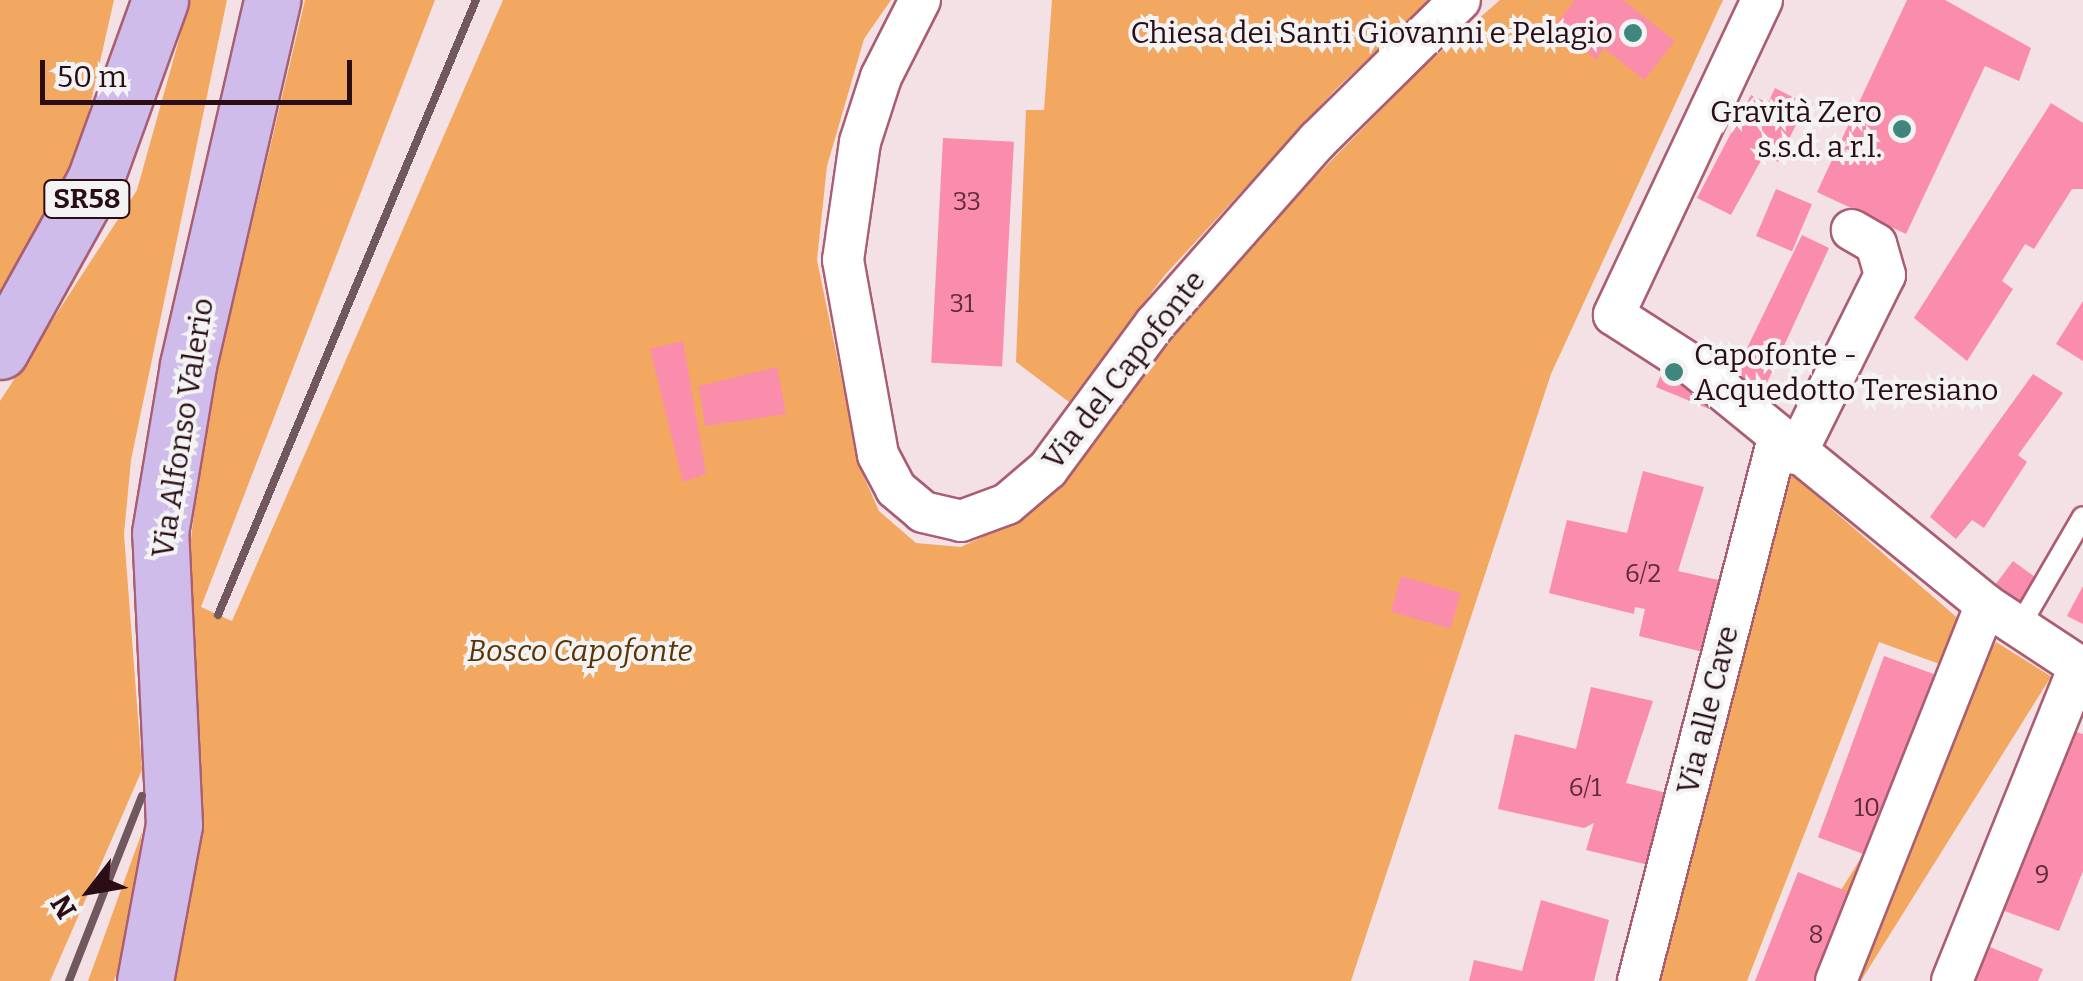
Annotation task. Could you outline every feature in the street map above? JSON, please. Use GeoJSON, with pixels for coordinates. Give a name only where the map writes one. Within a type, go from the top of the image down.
{"type":"FeatureCollection","features":[{"type":"Feature","properties":{"kind":"main road","name":"Via Alfonso Valerio"},"geometry":{"type":"LineString","coordinates":[[145,981],[174,825],[160,532],[188,364],[272,0]]}},
{"type":"Feature","properties":{"kind":"main road","name":"SR58"},"geometry":{"type":"LineString","coordinates":[[0,351],[96,180],[151,11]]}},
{"type":"Feature","properties":{"kind":"street","name":"Via del Capofonte"},"geometry":{"type":"LineString","coordinates":[[926,4],[881,77],[860,142],[843,260],[878,455],[896,488],[923,512],[961,521],[1007,504],[1048,470],[1167,311],[1318,140],[1460,0]]}},
{"type":"Feature","properties":{"kind":"street"},"geometry":{"type":"LineString","coordinates":[[1762,0],[1614,315],[1692,365],[1787,446],[2002,616],[2081,668],[1952,981]]}},
{"type":"Feature","properties":{"kind":"street","name":"Via alle Cave"},"geometry":{"type":"LineString","coordinates":[[1638,981],[1787,446],[1885,275],[1876,244],[1852,230]]}},
{"type":"Feature","properties":{"kind":"street"},"geometry":{"type":"LineString","coordinates":[[1836,981],[2002,616]]}},
{"type":"Feature","properties":{"kind":"lane"},"geometry":{"type":"LineString","coordinates":[[2002,616],[2083,517]]}},
{"type":"Feature","properties":{"kind":"green space"},"geometry":{"type":"Polygon","coordinates":[[[0,0],[114,0],[76,167],[0,311],[0,0]]]}},
{"type":"Feature","properties":{"kind":"green space"},"geometry":{"type":"Polygon","coordinates":[[[190,0],[227,0],[131,460],[124,534],[142,770],[50,981],[0,981],[0,401],[137,190],[190,0]]]}},
{"type":"Feature","properties":{"kind":"green space","name":"Bosco Capofonte"},"geometry":{"type":"Polygon","coordinates":[[[305,0],[435,0],[201,607],[232,621],[503,0],[891,0],[864,39],[827,166],[817,260],[860,468],[879,511],[916,543],[961,547],[1010,524],[1050,492],[1238,256],[1422,68],[1500,0],[1723,0],[1551,374],[1351,981],[170,981],[202,805],[186,583],[204,426],[305,0]]]}},
{"type":"Feature","properties":{"kind":"green space"},"geometry":{"type":"Polygon","coordinates":[[[1052,0],[1431,0],[1335,90],[1164,276],[1069,402],[1016,362],[1026,110],[1044,110],[1052,0]]]}},
{"type":"Feature","properties":{"kind":"green space"},"geometry":{"type":"Polygon","coordinates":[[[1790,473],[1961,621],[1945,666],[1879,642],[1747,981],[1658,981],[1790,473]]]}},
{"type":"Feature","properties":{"kind":"green space"},"geometry":{"type":"Polygon","coordinates":[[[1996,642],[2051,676],[1861,981],[1850,981],[1803,952],[1996,642]]]}},
{"type":"Feature","properties":{"kind":"green space"},"geometry":{"type":"Polygon","coordinates":[[[142,832],[128,941],[114,981],[88,981],[142,832]]]}},
{"type":"Feature","properties":{"kind":"building","name":"Chiesa dei Santi Giovanni e Pelagio"},"geometry":{"type":"Polygon","coordinates":[[[1575,0],[1623,0],[1675,41],[1644,80],[1604,48],[1596,60],[1555,25],[1575,0]]]}},
{"type":"Feature","properties":{"kind":"building","name":"Gravità Zero s.s.d. a r.l."},"geometry":{"type":"Polygon","coordinates":[[[1907,0],[1945,0],[2031,48],[2019,81],[1985,66],[1906,234],[1817,192],[1907,0]]]}},
{"type":"Feature","properties":{"kind":"building"},"geometry":{"type":"Polygon","coordinates":[[[1775,88],[1806,104],[1778,162],[1764,155],[1731,215],[1697,198],[1751,95],[1768,103],[1775,88]]]}},
{"type":"Feature","properties":{"kind":"building"},"geometry":{"type":"Polygon","coordinates":[[[2051,103],[2083,123],[2083,189],[2072,189],[2034,249],[2025,244],[2002,281],[2013,289],[1967,361],[1914,318],[2051,103]]]}},
{"type":"Feature","properties":{"kind":"building"},"geometry":{"type":"Polygon","coordinates":[[[943,138],[1014,142],[1002,366],[931,363],[943,138]]]}},
{"type":"Feature","properties":{"kind":"building"},"geometry":{"type":"Polygon","coordinates":[[[1776,189],[1812,204],[1792,251],[1756,236],[1776,189]]]}},
{"type":"Feature","properties":{"kind":"building"},"geometry":{"type":"Polygon","coordinates":[[[1802,235],[1829,248],[1759,400],[1732,379],[1802,235]]]}},
{"type":"Feature","properties":{"kind":"building"},"geometry":{"type":"Polygon","coordinates":[[[2083,301],[2083,361],[2056,344],[2083,301]]]}},
{"type":"Feature","properties":{"kind":"building"},"geometry":{"type":"Polygon","coordinates":[[[683,341],[706,474],[683,482],[650,349],[683,341]]]}},
{"type":"Feature","properties":{"kind":"building","name":"Capofonte - Acquedotto Teresiano"},"geometry":{"type":"Polygon","coordinates":[[[1668,357],[1714,395],[1709,409],[1656,387],[1668,357]]]}},
{"type":"Feature","properties":{"kind":"building"},"geometry":{"type":"Polygon","coordinates":[[[777,367],[786,414],[705,426],[699,386],[777,367]]]}},
{"type":"Feature","properties":{"kind":"building"},"geometry":{"type":"Polygon","coordinates":[[[2033,374],[2063,393],[2018,455],[2027,462],[1984,528],[1972,520],[1956,539],[1930,517],[2033,374]]]}},
{"type":"Feature","properties":{"kind":"building"},"geometry":{"type":"Polygon","coordinates":[[[1643,471],[1704,487],[1678,571],[1727,582],[1711,654],[1639,636],[1645,609],[1635,607],[1634,614],[1549,593],[1567,520],[1627,533],[1643,471]]]}},
{"type":"Feature","properties":{"kind":"building"},"geometry":{"type":"Polygon","coordinates":[[[2013,561],[2035,577],[2020,604],[1995,585],[2013,561]]]}},
{"type":"Feature","properties":{"kind":"building"},"geometry":{"type":"Polygon","coordinates":[[[1401,576],[1461,593],[1450,629],[1391,612],[1401,576]]]}},
{"type":"Feature","properties":{"kind":"building"},"geometry":{"type":"Polygon","coordinates":[[[2083,586],[2083,624],[2067,616],[2083,586]]]}},
{"type":"Feature","properties":{"kind":"building"},"geometry":{"type":"Polygon","coordinates":[[[1884,656],[1943,678],[1877,859],[1818,837],[1884,656]]]}},
{"type":"Feature","properties":{"kind":"building"},"geometry":{"type":"Polygon","coordinates":[[[1591,687],[1653,701],[1626,783],[1675,795],[1657,867],[1586,850],[1594,823],[1584,828],[1498,809],[1515,734],[1576,749],[1591,687]]]}},
{"type":"Feature","properties":{"kind":"building"},"geometry":{"type":"Polygon","coordinates":[[[2070,730],[2083,734],[2083,871],[2059,931],[1999,909],[2070,730]]]}},
{"type":"Feature","properties":{"kind":"building"},"geometry":{"type":"Polygon","coordinates":[[[1798,872],[1859,896],[1824,981],[1755,981],[1798,872]]]}},
{"type":"Feature","properties":{"kind":"building"},"geometry":{"type":"Polygon","coordinates":[[[1541,900],[1609,920],[1594,981],[1469,981],[1474,960],[1522,971],[1541,900]]]}},
{"type":"Feature","properties":{"kind":"building"},"geometry":{"type":"Polygon","coordinates":[[[1985,945],[2043,969],[2038,981],[1971,981],[1985,945]]]}},
{"type":"Feature","properties":{"kind":"railway"},"geometry":{"type":"LineString","coordinates":[[218,615],[476,0]]}},
{"type":"Feature","properties":{"kind":"railway"},"geometry":{"type":"LineString","coordinates":[[69,981],[142,796]]}},
{"type":"Feature","properties":{"kind":"place","name":"Chiesa dei Santi Giovanni e Pelagio"},"geometry":{"type":"Point","coordinates":[1633,33]}},
{"type":"Feature","properties":{"kind":"place","name":"Gravità Zero s.s.d. a r.l."},"geometry":{"type":"Point","coordinates":[1902,129]}},
{"type":"Feature","properties":{"kind":"place","name":"Capofonte - Acquedotto Teresiano"},"geometry":{"type":"Point","coordinates":[1674,372]}}]}
